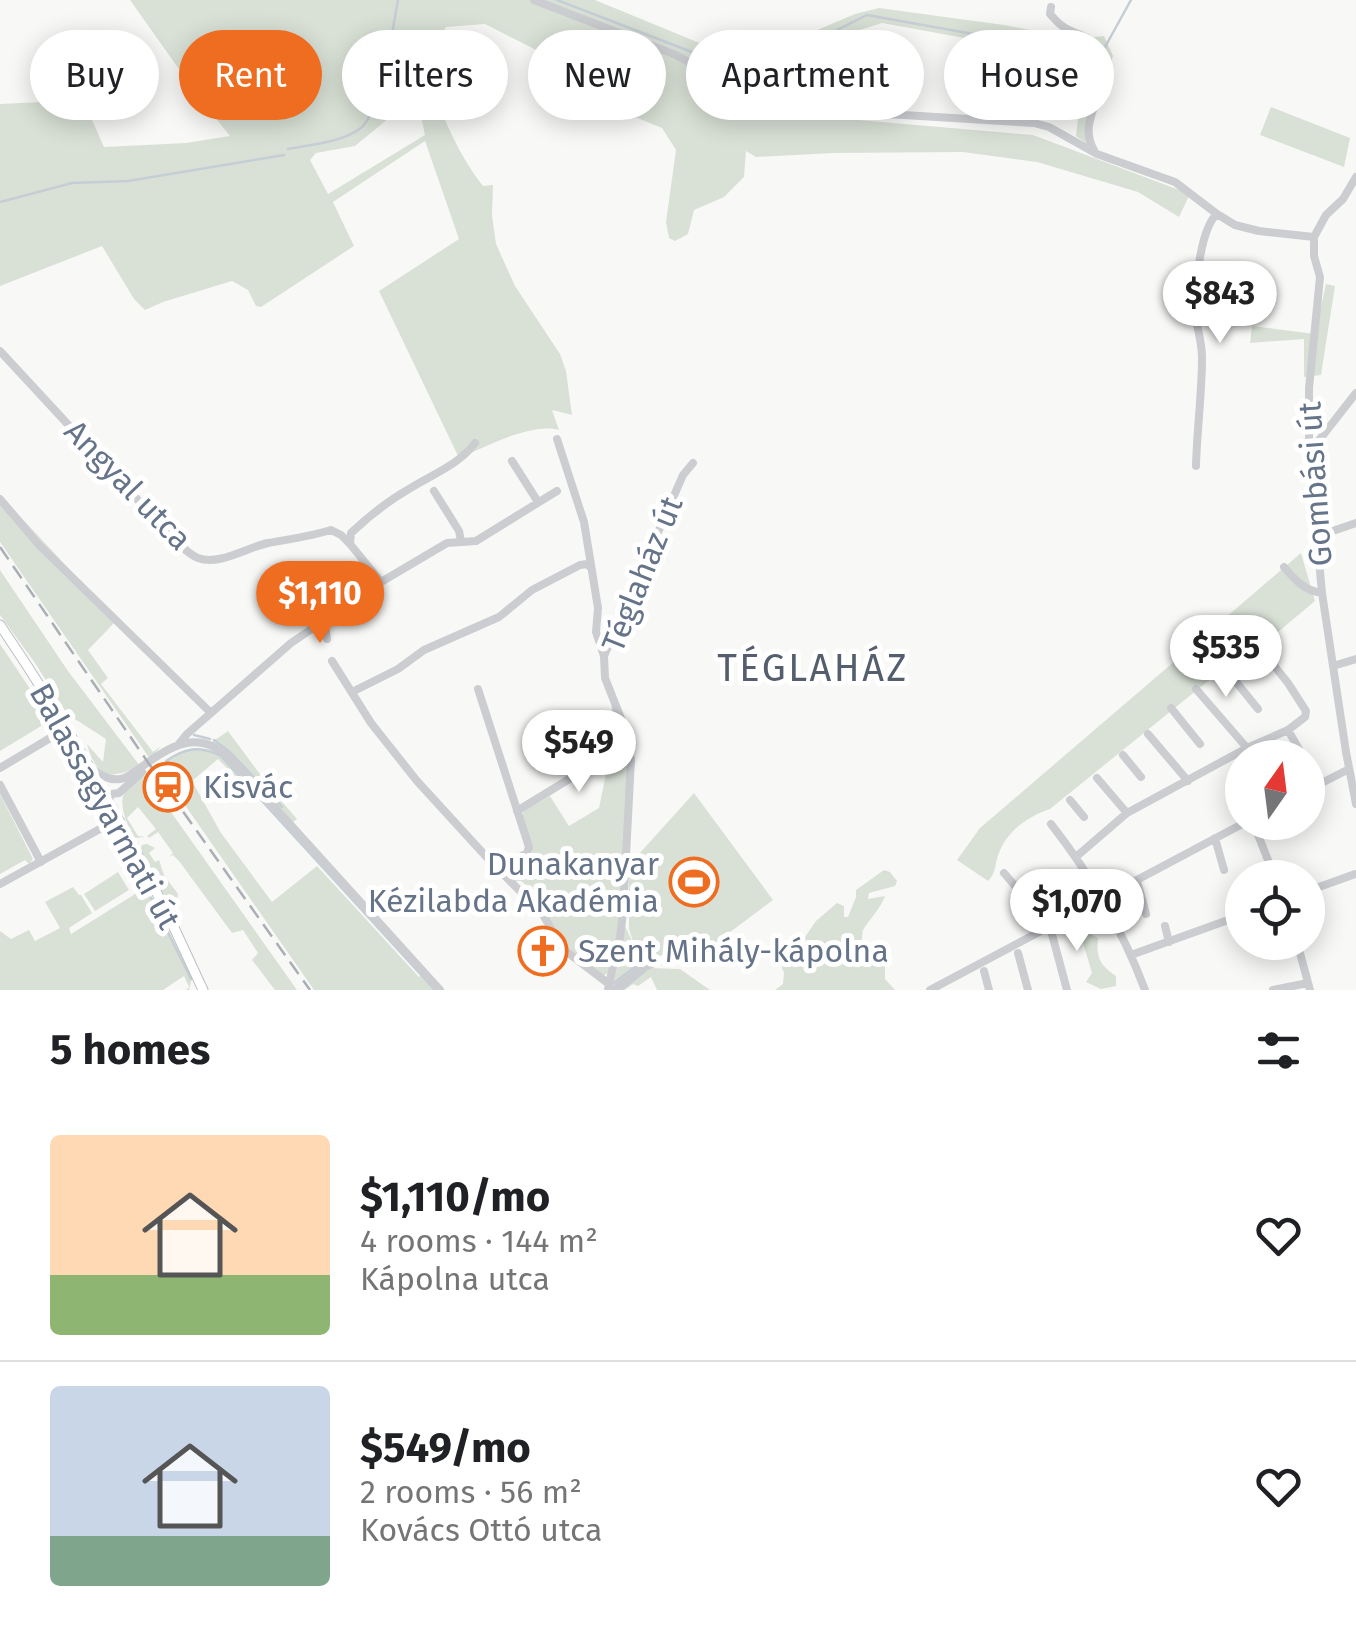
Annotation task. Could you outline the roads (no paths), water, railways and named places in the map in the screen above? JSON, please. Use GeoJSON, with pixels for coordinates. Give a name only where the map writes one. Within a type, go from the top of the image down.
{"type":"FeatureCollection","features":[{"type":"Feature","properties":{"kind":"main road","name":"Balassagyarmati út"},"geometry":{"type":"LineString","coordinates":[[0,625],[106,795],[203,990]]}},
{"type":"Feature","properties":{"kind":"street"},"geometry":{"type":"LineString","coordinates":[[534,0],[676,55],[725,82],[779,100],[838,111],[1049,126],[1097,154],[1176,182],[1217,214],[1248,230],[1314,237],[1326,214],[1343,200],[1356,177]]}},
{"type":"Feature","properties":{"kind":"street"},"geometry":{"type":"LineString","coordinates":[[1051,7],[1050,14],[1061,26],[1092,40],[1105,63],[1088,134],[1090,146],[1097,154]]}},
{"type":"Feature","properties":{"kind":"street"},"geometry":{"type":"LineString","coordinates":[[1196,466],[1202,354],[1196,297],[1204,240],[1210,221],[1217,214]]}},
{"type":"Feature","properties":{"kind":"street","name":"Gombási út"},"geometry":{"type":"LineString","coordinates":[[1314,237],[1320,277],[1309,388],[1310,453],[1322,593],[1356,804]]}},
{"type":"Feature","properties":{"kind":"street","name":"Angyal utca"},"geometry":{"type":"LineString","coordinates":[[0,351],[179,544],[198,558],[214,560],[268,543],[331,530],[350,544]]}},
{"type":"Feature","properties":{"kind":"street"},"geometry":{"type":"LineString","coordinates":[[1310,453],[1356,392]]}},
{"type":"Feature","properties":{"kind":"street"},"geometry":{"type":"LineString","coordinates":[[557,440],[584,522],[598,608],[596,632],[604,656]]}},
{"type":"Feature","properties":{"kind":"street"},"geometry":{"type":"LineString","coordinates":[[381,582],[350,544],[352,533],[404,492],[468,453],[475,443]]}},
{"type":"Feature","properties":{"kind":"street"},"geometry":{"type":"LineString","coordinates":[[512,460],[538,502]]}},
{"type":"Feature","properties":{"kind":"street","name":"Téglaház út"},"geometry":{"type":"LineString","coordinates":[[610,988],[623,912],[631,760],[622,721],[605,678],[604,656],[684,475],[693,463]]}},
{"type":"Feature","properties":{"kind":"street"},"geometry":{"type":"LineString","coordinates":[[440,990],[222,751],[198,741],[175,747],[118,780],[106,795],[122,791],[175,747],[291,643],[324,620],[447,542],[476,541],[557,490]]}},
{"type":"Feature","properties":{"kind":"street"},"geometry":{"type":"LineString","coordinates":[[434,491],[461,541]]}},
{"type":"Feature","properties":{"kind":"street"},"geometry":{"type":"LineString","coordinates":[[0,499],[39,544],[210,712]]}},
{"type":"Feature","properties":{"kind":"street"},"geometry":{"type":"LineString","coordinates":[[1318,536],[1356,522]]}},
{"type":"Feature","properties":{"kind":"street"},"geometry":{"type":"LineString","coordinates":[[352,692],[424,650],[499,617],[532,590],[580,565],[591,568]]}},
{"type":"Feature","properties":{"kind":"street"},"geometry":{"type":"LineString","coordinates":[[1284,567],[1310,592],[1322,593]]}},
{"type":"Feature","properties":{"kind":"street"},"geometry":{"type":"LineString","coordinates":[[324,620],[328,640]]}},
{"type":"Feature","properties":{"kind":"street"},"geometry":{"type":"LineString","coordinates":[[1259,647],[1306,711],[1288,730],[1265,740]]}},
{"type":"Feature","properties":{"kind":"street"},"geometry":{"type":"LineString","coordinates":[[1332,666],[1356,659]]}},
{"type":"Feature","properties":{"kind":"street"},"geometry":{"type":"LineString","coordinates":[[332,660],[371,722],[416,781],[542,913],[563,949],[610,988],[652,964]]}},
{"type":"Feature","properties":{"kind":"street"},"geometry":{"type":"LineString","coordinates":[[1224,667],[1258,709]]}},
{"type":"Feature","properties":{"kind":"street"},"geometry":{"type":"LineString","coordinates":[[478,689],[529,850],[498,870]]}},
{"type":"Feature","properties":{"kind":"street"},"geometry":{"type":"LineString","coordinates":[[1196,689],[1240,740]]}},
{"type":"Feature","properties":{"kind":"street"},"geometry":{"type":"LineString","coordinates":[[1171,708],[1200,744]]}},
{"type":"Feature","properties":{"kind":"street"},"geometry":{"type":"LineString","coordinates":[[0,768],[67,728]]}},
{"type":"Feature","properties":{"kind":"street"},"geometry":{"type":"LineString","coordinates":[[1288,730],[1294,740]]}},
{"type":"Feature","properties":{"kind":"street"},"geometry":{"type":"LineString","coordinates":[[1148,734],[1188,781]]}},
{"type":"Feature","properties":{"kind":"street"},"geometry":{"type":"LineString","coordinates":[[517,811],[615,750],[628,748]]}},
{"type":"Feature","properties":{"kind":"street"},"geometry":{"type":"LineString","coordinates":[[1123,755],[1141,777]]}},
{"type":"Feature","properties":{"kind":"street"},"geometry":{"type":"LineString","coordinates":[[1077,856],[1126,813],[1225,760]]}},
{"type":"Feature","properties":{"kind":"street"},"geometry":{"type":"LineString","coordinates":[[89,766],[106,778],[118,780]]}},
{"type":"Feature","properties":{"kind":"street"},"geometry":{"type":"LineString","coordinates":[[1325,781],[1349,769]]}},
{"type":"Feature","properties":{"kind":"street"},"geometry":{"type":"LineString","coordinates":[[1096,778],[1126,813]]}},
{"type":"Feature","properties":{"kind":"street"},"geometry":{"type":"LineString","coordinates":[[0,785],[41,862]]}},
{"type":"Feature","properties":{"kind":"street"},"geometry":{"type":"LineString","coordinates":[[120,823],[118,806],[122,791]]}},
{"type":"Feature","properties":{"kind":"street"},"geometry":{"type":"LineString","coordinates":[[1070,800],[1084,817]]}},
{"type":"Feature","properties":{"kind":"street"},"geometry":{"type":"LineString","coordinates":[[1051,824],[1077,856],[1103,899],[1132,956],[1144,990]]}},
{"type":"Feature","properties":{"kind":"street"},"geometry":{"type":"LineString","coordinates":[[0,884],[107,825]]}},
{"type":"Feature","properties":{"kind":"street"},"geometry":{"type":"LineString","coordinates":[[930,990],[1225,833]]}},
{"type":"Feature","properties":{"kind":"street"},"geometry":{"type":"LineString","coordinates":[[1215,838],[1224,870]]}},
{"type":"Feature","properties":{"kind":"street"},"geometry":{"type":"LineString","coordinates":[[1004,873],[1050,927],[1067,990]]}},
{"type":"Feature","properties":{"kind":"street"},"geometry":{"type":"LineString","coordinates":[[1325,885],[1355,874]]}},
{"type":"Feature","properties":{"kind":"street"},"geometry":{"type":"LineString","coordinates":[[1137,881],[1146,914]]}},
{"type":"Feature","properties":{"kind":"street"},"geometry":{"type":"LineString","coordinates":[[1132,956],[1225,921]]}},
{"type":"Feature","properties":{"kind":"street"},"geometry":{"type":"LineString","coordinates":[[1165,926],[1169,942]]}},
{"type":"Feature","properties":{"kind":"street"},"geometry":{"type":"LineString","coordinates":[[1018,953],[1028,990]]}},
{"type":"Feature","properties":{"kind":"street"},"geometry":{"type":"LineString","coordinates":[[1273,990],[1309,986],[1301,960]]}},
{"type":"Feature","properties":{"kind":"street"},"geometry":{"type":"LineString","coordinates":[[984,971],[989,990]]}},
{"type":"Feature","properties":{"kind":"waterway"},"geometry":{"type":"LineString","coordinates":[[288,149],[337,139],[362,127],[380,86],[398,0]]}},
{"type":"Feature","properties":{"kind":"waterway"},"geometry":{"type":"LineString","coordinates":[[557,0],[749,74],[867,15],[951,30]]}},
{"type":"Feature","properties":{"kind":"waterway"},"geometry":{"type":"LineString","coordinates":[[1114,31],[1131,0]]}},
{"type":"Feature","properties":{"kind":"waterway"},"geometry":{"type":"LineString","coordinates":[[0,202],[72,183],[128,181],[284,155]]}},
{"type":"Feature","properties":{"kind":"waterway"},"geometry":{"type":"LineString","coordinates":[[194,735],[210,739]]}},
{"type":"Feature","properties":{"kind":"waterway"},"geometry":{"type":"LineString","coordinates":[[214,740],[282,807]]}},
{"type":"Feature","properties":{"kind":"waterway"},"geometry":{"type":"LineString","coordinates":[[166,761],[193,750],[221,756],[435,990]]}},
{"type":"Feature","properties":{"kind":"waterway"},"geometry":{"type":"LineString","coordinates":[[151,898],[191,979]]}},
{"type":"Feature","properties":{"kind":"waterway"},"geometry":{"type":"LineString","coordinates":[[614,983],[636,966]]}},
{"type":"Feature","properties":{"kind":"waterway"},"geometry":{"type":"LineString","coordinates":[[621,990],[645,971]]}},
{"type":"Feature","properties":{"kind":"railway"},"geometry":{"type":"LineString","coordinates":[[0,547],[310,990]]}},
{"type":"Feature","properties":{"kind":"place","name":"Kisvác"},"geometry":{"type":"Point","coordinates":[168,787]}},
{"type":"Feature","properties":{"kind":"place","name":"Dunakanyar Kézilabda Akadémia"},"geometry":{"type":"Point","coordinates":[694,882]}},
{"type":"Feature","properties":{"kind":"place","name":"Szent Mihály-kápolna"},"geometry":{"type":"Point","coordinates":[543,951]}},
{"type":"Feature","properties":{"kind":"district","name":"TÉGLAHÁZ"},"geometry":{"type":"Point","coordinates":[813,668]}}]}
